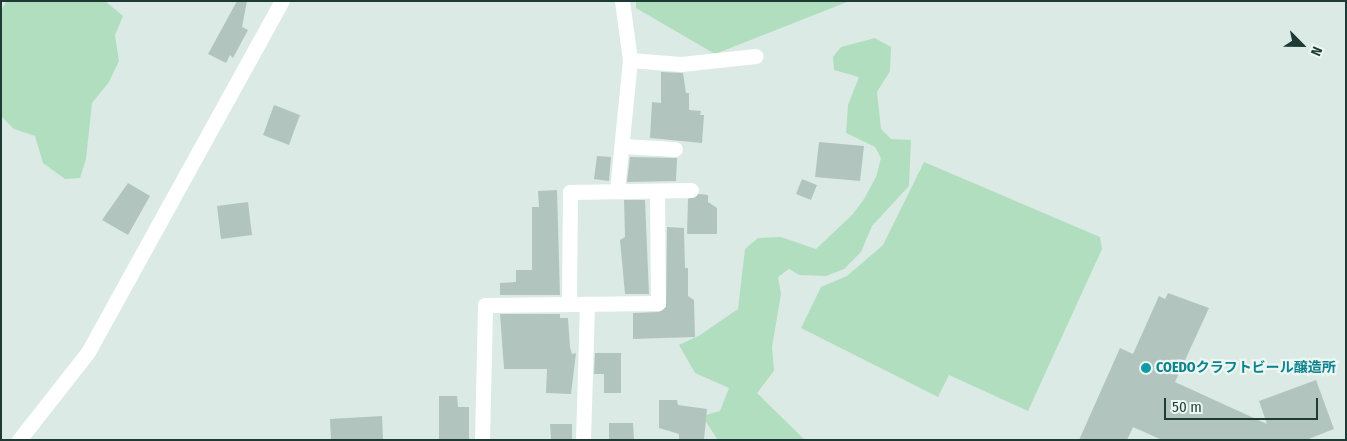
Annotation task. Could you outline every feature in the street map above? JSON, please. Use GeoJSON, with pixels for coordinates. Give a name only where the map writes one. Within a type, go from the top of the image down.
{"type":"FeatureCollection","features":[{"type":"Feature","properties":{"kind":"street"},"geometry":{"type":"LineString","coordinates":[[19,440],[88,352],[282,1]]}},
{"type":"Feature","properties":{"kind":"street"},"geometry":{"type":"LineString","coordinates":[[617,190],[630,60],[622,1]]}},
{"type":"Feature","properties":{"kind":"street"},"geometry":{"type":"LineString","coordinates":[[630,60],[681,64],[756,56]]}},
{"type":"Feature","properties":{"kind":"street"},"geometry":{"type":"LineString","coordinates":[[622,146],[675,149]]}},
{"type":"Feature","properties":{"kind":"street"},"geometry":{"type":"LineString","coordinates":[[569,304],[570,192],[691,190]]}},
{"type":"Feature","properties":{"kind":"street"},"geometry":{"type":"LineString","coordinates":[[482,440],[484,305],[658,303],[657,192]]}},
{"type":"Feature","properties":{"kind":"street"},"geometry":{"type":"LineString","coordinates":[[583,440],[587,305]]}},
{"type":"Feature","properties":{"kind":"green space"},"geometry":{"type":"Polygon","coordinates":[[[7,1],[105,1],[123,16],[115,35],[119,61],[109,82],[92,103],[86,159],[80,178],[65,179],[43,163],[35,136],[14,129],[1,116],[1,10],[7,1]]]}},
{"type":"Feature","properties":{"kind":"green space"},"geometry":{"type":"Polygon","coordinates":[[[636,1],[847,2],[715,54],[636,8],[636,1]]]}},
{"type":"Feature","properties":{"kind":"green space"},"geometry":{"type":"Polygon","coordinates":[[[875,38],[891,47],[890,71],[877,92],[881,129],[891,139],[911,140],[909,186],[872,226],[861,252],[844,269],[826,276],[799,275],[789,269],[778,277],[781,294],[772,347],[774,371],[757,393],[805,440],[718,440],[702,416],[720,411],[729,388],[695,373],[679,345],[700,335],[738,309],[745,249],[758,238],[781,237],[816,249],[853,214],[864,199],[876,177],[881,158],[875,147],[846,133],[848,105],[859,77],[834,70],[833,57],[841,47],[875,38]]]}},
{"type":"Feature","properties":{"kind":"green space"},"geometry":{"type":"Polygon","coordinates":[[[924,162],[1100,237],[1102,249],[1028,411],[949,375],[938,397],[801,328],[821,287],[847,276],[883,245],[924,162]]]}},
{"type":"Feature","properties":{"kind":"building"},"geometry":{"type":"Polygon","coordinates":[[[237,1],[247,1],[242,27],[248,30],[233,58],[230,55],[226,63],[208,54],[237,1]]]}},
{"type":"Feature","properties":{"kind":"building"},"geometry":{"type":"Polygon","coordinates":[[[661,72],[683,73],[686,93],[689,93],[689,110],[701,111],[700,115],[704,115],[702,143],[650,138],[652,102],[661,103],[661,72]]]}},
{"type":"Feature","properties":{"kind":"building"},"geometry":{"type":"Polygon","coordinates":[[[274,105],[300,115],[289,145],[263,135],[274,105]]]}},
{"type":"Feature","properties":{"kind":"building"},"geometry":{"type":"Polygon","coordinates":[[[819,142],[864,146],[860,181],[815,177],[819,142]]]}},
{"type":"Feature","properties":{"kind":"building"},"geometry":{"type":"Polygon","coordinates":[[[597,156],[611,157],[609,181],[594,179],[597,156]]]}},
{"type":"Feature","properties":{"kind":"building"},"geometry":{"type":"Polygon","coordinates":[[[630,157],[677,158],[676,181],[627,182],[630,157]]]}},
{"type":"Feature","properties":{"kind":"building"},"geometry":{"type":"Polygon","coordinates":[[[802,179],[817,185],[811,200],[796,194],[802,179]]]}},
{"type":"Feature","properties":{"kind":"building"},"geometry":{"type":"Polygon","coordinates":[[[128,183],[150,196],[128,235],[102,220],[128,183]]]}},
{"type":"Feature","properties":{"kind":"building"},"geometry":{"type":"Polygon","coordinates":[[[557,190],[560,295],[500,295],[500,283],[516,282],[516,270],[532,270],[532,207],[539,207],[538,191],[557,190]]]}},
{"type":"Feature","properties":{"kind":"building"},"geometry":{"type":"Polygon","coordinates":[[[699,194],[708,195],[708,202],[717,208],[717,234],[687,234],[688,199],[699,194]]]}},
{"type":"Feature","properties":{"kind":"building"},"geometry":{"type":"Polygon","coordinates":[[[624,200],[645,200],[649,294],[625,294],[620,240],[625,237],[624,200]]]}},
{"type":"Feature","properties":{"kind":"building"},"geometry":{"type":"Polygon","coordinates":[[[248,202],[252,235],[221,239],[217,206],[248,202]]]}},
{"type":"Feature","properties":{"kind":"building"},"geometry":{"type":"Polygon","coordinates":[[[667,227],[684,228],[685,268],[688,268],[688,296],[694,300],[695,337],[633,339],[633,313],[659,312],[666,307],[667,227]]]}},
{"type":"Feature","properties":{"kind":"building","name":"COEDOクラフトビール醸造所"},"geometry":{"type":"Polygon","coordinates":[[[1168,293],[1209,308],[1175,382],[1267,424],[1259,401],[1316,380],[1334,429],[1306,440],[1162,440],[1133,427],[1127,440],[1079,440],[1120,348],[1133,354],[1159,296],[1165,299],[1168,293]]]}},
{"type":"Feature","properties":{"kind":"building"},"geometry":{"type":"Polygon","coordinates":[[[500,314],[560,314],[560,318],[568,318],[570,347],[572,354],[576,353],[571,394],[546,393],[547,369],[504,369],[500,314]]]}},
{"type":"Feature","properties":{"kind":"building"},"geometry":{"type":"Polygon","coordinates":[[[595,353],[621,353],[621,393],[604,393],[604,374],[594,374],[595,353]]]}},
{"type":"Feature","properties":{"kind":"building"},"geometry":{"type":"Polygon","coordinates":[[[439,396],[457,396],[458,407],[469,407],[469,440],[439,440],[439,396]]]}},
{"type":"Feature","properties":{"kind":"building"},"geometry":{"type":"Polygon","coordinates":[[[659,400],[677,400],[678,405],[707,409],[704,440],[679,440],[679,434],[659,428],[659,400]]]}},
{"type":"Feature","properties":{"kind":"building"},"geometry":{"type":"Polygon","coordinates":[[[382,416],[383,440],[331,440],[330,419],[382,416]]]}},
{"type":"Feature","properties":{"kind":"building"},"geometry":{"type":"Polygon","coordinates":[[[609,423],[633,423],[634,440],[609,440],[609,423]]]}},
{"type":"Feature","properties":{"kind":"building"},"geometry":{"type":"Polygon","coordinates":[[[550,424],[572,424],[572,440],[551,440],[550,424]]]}},
{"type":"Feature","properties":{"kind":"place","name":"COEDOクラフトビール醸造所"},"geometry":{"type":"Point","coordinates":[1146,368]}}]}
